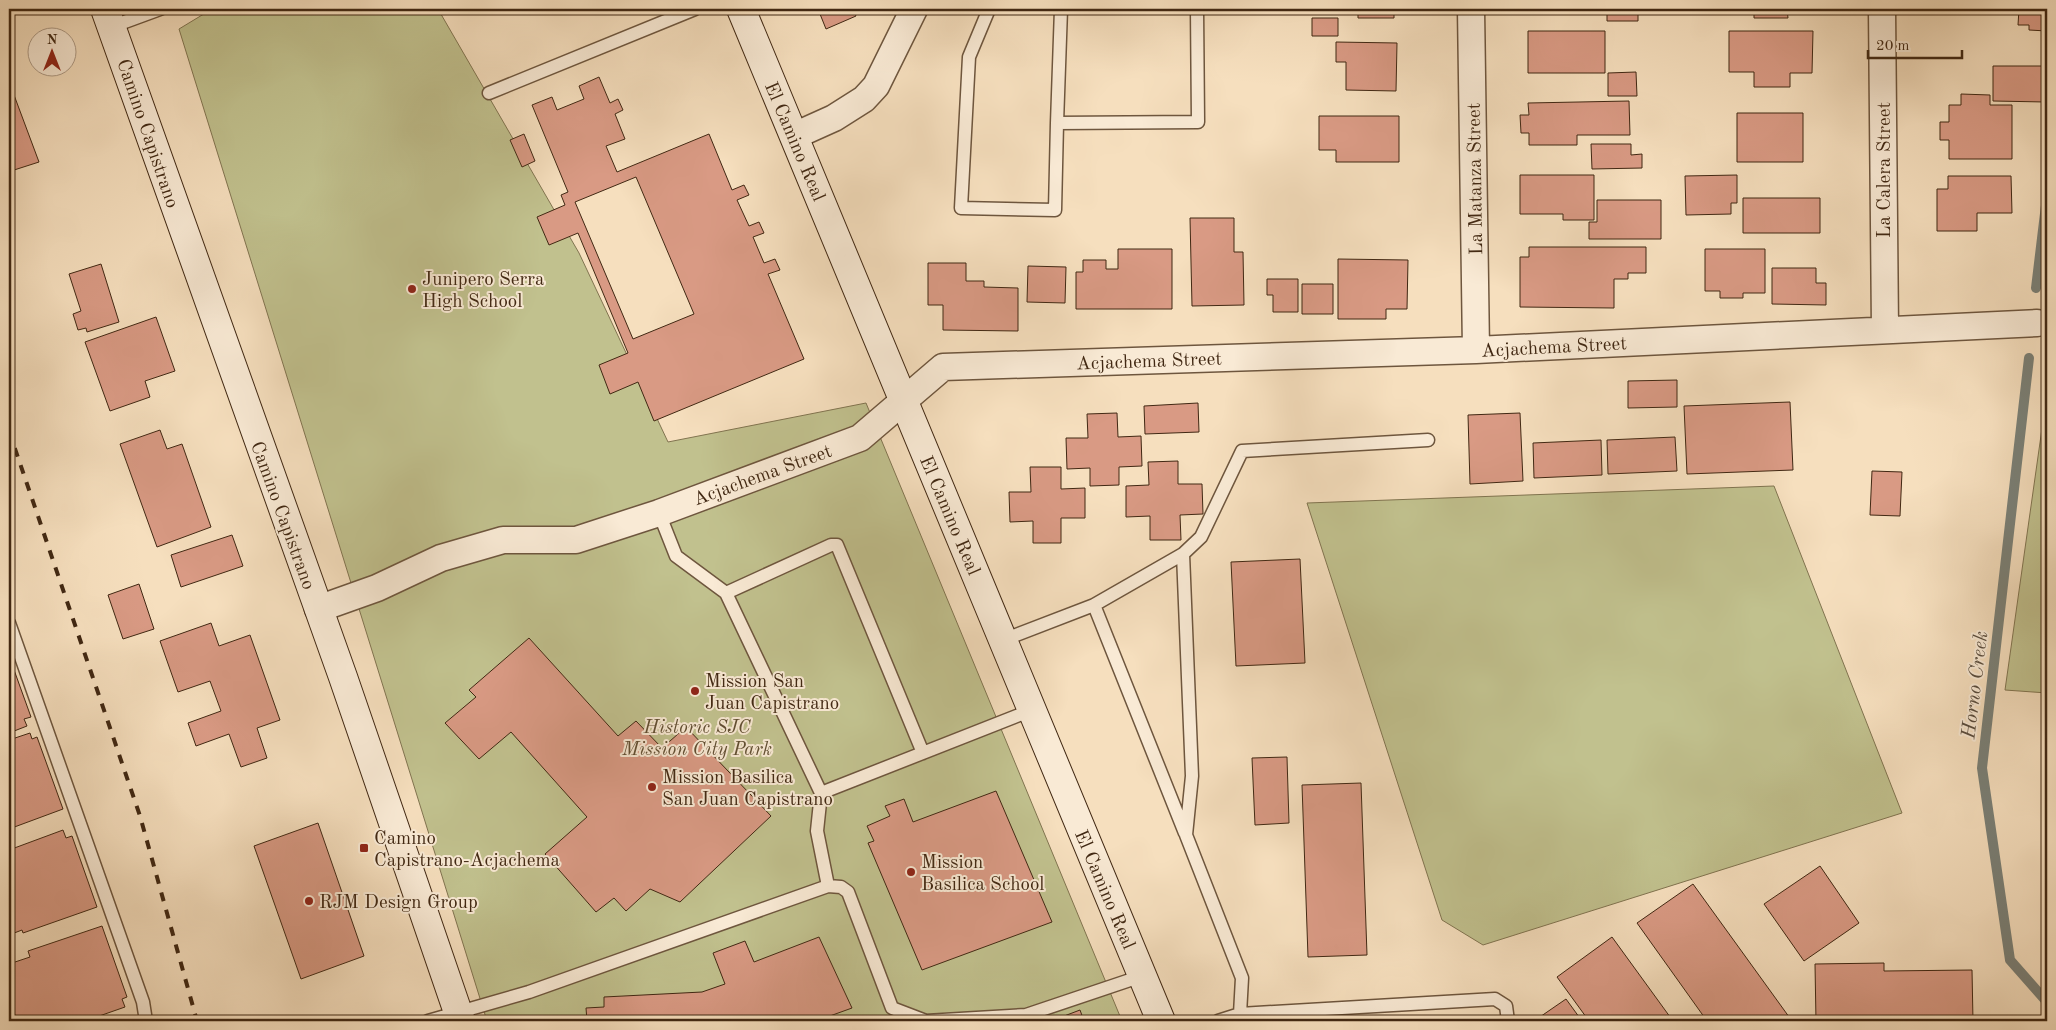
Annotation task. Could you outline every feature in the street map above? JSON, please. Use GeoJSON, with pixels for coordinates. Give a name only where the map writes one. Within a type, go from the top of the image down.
{"type":"FeatureCollection","features":[{"type":"Feature","properties":{"kind":"street","name":"El Camino Real"},"geometry":{"type":"LineString","coordinates":[[741,9],[1161,1021]]}},
{"type":"Feature","properties":{"kind":"street"},"geometry":{"type":"LineString","coordinates":[[794,136],[834,118],[864,99],[870,93],[876,86],[914,9]]}},
{"type":"Feature","properties":{"kind":"street","name":"La Matanza Street"},"geometry":{"type":"LineString","coordinates":[[1471,9],[1476,350]]}},
{"type":"Feature","properties":{"kind":"street","name":"La Calera Street"},"geometry":{"type":"LineString","coordinates":[[1882,9],[1885,330]]}},
{"type":"Feature","properties":{"kind":"street","name":"Camino Capistrano"},"geometry":{"type":"LineString","coordinates":[[108,18],[318,609],[460,1017]]}},
{"type":"Feature","properties":{"kind":"street","name":"Acjachema Street"},"geometry":{"type":"LineString","coordinates":[[318,609],[377,588],[441,558],[503,540],[576,540],[659,513],[860,438],[943,367],[1476,350],[2037,323]]}},
{"type":"Feature","properties":{"kind":"lane"},"geometry":{"type":"LineString","coordinates":[[108,18],[160,9]]}},
{"type":"Feature","properties":{"kind":"lane"},"geometry":{"type":"LineString","coordinates":[[489,93],[695,9]]}},
{"type":"Feature","properties":{"kind":"lane"},"geometry":{"type":"LineString","coordinates":[[989,9],[969,57],[961,208],[1055,210],[1061,9]]}},
{"type":"Feature","properties":{"kind":"lane"},"geometry":{"type":"LineString","coordinates":[[1057,123],[1198,122],[1197,9]]}},
{"type":"Feature","properties":{"kind":"lane"},"geometry":{"type":"LineString","coordinates":[[1003,640],[1094,605],[1183,554],[1201,537],[1242,451],[1428,440]]}},
{"type":"Feature","properties":{"kind":"lane"},"geometry":{"type":"LineString","coordinates":[[659,513],[676,556],[726,592],[821,793],[816,831],[828,886]]}},
{"type":"Feature","properties":{"kind":"lane"},"geometry":{"type":"LineString","coordinates":[[726,592],[830,545],[837,545],[923,753]]}},
{"type":"Feature","properties":{"kind":"lane"},"geometry":{"type":"LineString","coordinates":[[1183,554],[1192,776],[1186,836]]}},
{"type":"Feature","properties":{"kind":"lane"},"geometry":{"type":"LineString","coordinates":[[1094,605],[1242,978],[1240,1014]]}},
{"type":"Feature","properties":{"kind":"lane"},"geometry":{"type":"LineString","coordinates":[[9,623],[142,1002],[146,1021]]}},
{"type":"Feature","properties":{"kind":"lane"},"geometry":{"type":"LineString","coordinates":[[821,793],[1032,710]]}},
{"type":"Feature","properties":{"kind":"lane"},"geometry":{"type":"LineString","coordinates":[[428,1021],[460,1017],[828,886],[842,887],[848,892],[892,1008],[926,1021],[1026,1015],[1142,976]]}},
{"type":"Feature","properties":{"kind":"lane"},"geometry":{"type":"LineString","coordinates":[[1218,1021],[1240,1014],[1495,999],[1506,1006],[1508,1021]]}},
{"type":"Feature","properties":{"kind":"green space","name":"Historic SJC Mission City Park"},"geometry":{"type":"Polygon","coordinates":[[[212,9],[438,9],[579,253],[668,442],[866,403],[1122,1021],[487,1021],[179,29],[212,9]]]}},
{"type":"Feature","properties":{"kind":"green space"},"geometry":{"type":"Polygon","coordinates":[[[2047,393],[2047,693],[2005,690],[2047,393]]]}},
{"type":"Feature","properties":{"kind":"green space"},"geometry":{"type":"Polygon","coordinates":[[[1774,486],[1902,813],[1483,945],[1442,920],[1307,503],[1774,486]]]}},
{"type":"Feature","properties":{"kind":"building"},"geometry":{"type":"Polygon","coordinates":[[[818,9],[853,9],[856,16],[826,29],[818,9]]]}},
{"type":"Feature","properties":{"kind":"building"},"geometry":{"type":"Polygon","coordinates":[[[1358,9],[1394,9],[1394,18],[1358,18],[1358,9]]]}},
{"type":"Feature","properties":{"kind":"building"},"geometry":{"type":"Polygon","coordinates":[[[1607,9],[1638,9],[1638,21],[1607,21],[1607,9]]]}},
{"type":"Feature","properties":{"kind":"building"},"geometry":{"type":"Polygon","coordinates":[[[1754,9],[1787,9],[1788,18],[1754,18],[1754,9]]]}},
{"type":"Feature","properties":{"kind":"building"},"geometry":{"type":"Polygon","coordinates":[[[2019,9],[2047,9],[2047,31],[2029,30],[2029,25],[2018,25],[2019,9]]]}},
{"type":"Feature","properties":{"kind":"building"},"geometry":{"type":"Polygon","coordinates":[[[1312,18],[1338,18],[1338,36],[1312,36],[1312,18]]]}},
{"type":"Feature","properties":{"kind":"building"},"geometry":{"type":"Polygon","coordinates":[[[1528,31],[1605,31],[1605,73],[1528,73],[1528,31]]]}},
{"type":"Feature","properties":{"kind":"building"},"geometry":{"type":"Polygon","coordinates":[[[1729,31],[1813,31],[1812,73],[1790,73],[1790,87],[1754,87],[1754,72],[1729,72],[1729,31]]]}},
{"type":"Feature","properties":{"kind":"building"},"geometry":{"type":"Polygon","coordinates":[[[1336,42],[1397,43],[1396,91],[1346,90],[1346,62],[1336,62],[1336,42]]]}},
{"type":"Feature","properties":{"kind":"building"},"geometry":{"type":"Polygon","coordinates":[[[1993,66],[2045,66],[2045,102],[1993,101],[1993,66]]]}},
{"type":"Feature","properties":{"kind":"building"},"geometry":{"type":"Polygon","coordinates":[[[1636,72],[1637,96],[1608,96],[1608,73],[1636,72]]]}},
{"type":"Feature","properties":{"kind":"building"},"geometry":{"type":"Polygon","coordinates":[[[599,77],[610,103],[618,99],[623,110],[615,114],[625,139],[606,146],[617,172],[709,134],[732,190],[744,185],[749,195],[737,200],[749,226],[759,222],[764,233],[753,237],[764,263],[775,259],[780,270],[768,274],[804,359],[654,421],[638,382],[610,394],[599,365],[628,353],[578,233],[549,245],[537,217],[565,205],[561,195],[568,192],[532,105],[552,97],[557,110],[584,99],[579,86],[599,77]],[[636,177],[575,202],[633,339],[694,314],[636,177]]]}},
{"type":"Feature","properties":{"kind":"building"},"geometry":{"type":"Polygon","coordinates":[[[1961,94],[1990,95],[1990,105],[2012,105],[2012,159],[1949,159],[1949,140],[1940,140],[1940,122],[1949,122],[1949,105],[1961,105],[1961,94]]]}},
{"type":"Feature","properties":{"kind":"building"},"geometry":{"type":"Polygon","coordinates":[[[14,95],[39,162],[11,171],[9,166],[9,97],[14,95]]]}},
{"type":"Feature","properties":{"kind":"building"},"geometry":{"type":"Polygon","coordinates":[[[1629,101],[1630,135],[1577,135],[1577,145],[1529,145],[1529,133],[1521,133],[1520,115],[1529,115],[1528,103],[1629,101]]]}},
{"type":"Feature","properties":{"kind":"building"},"geometry":{"type":"Polygon","coordinates":[[[1737,113],[1803,113],[1803,162],[1737,162],[1737,113]]]}},
{"type":"Feature","properties":{"kind":"building"},"geometry":{"type":"Polygon","coordinates":[[[1319,116],[1399,116],[1399,162],[1336,162],[1336,150],[1319,150],[1319,116]]]}},
{"type":"Feature","properties":{"kind":"building"},"geometry":{"type":"Polygon","coordinates":[[[524,134],[535,161],[522,167],[510,140],[524,134]]]}},
{"type":"Feature","properties":{"kind":"building"},"geometry":{"type":"Polygon","coordinates":[[[1591,144],[1631,144],[1631,155],[1642,154],[1642,168],[1592,169],[1591,144]]]}},
{"type":"Feature","properties":{"kind":"building"},"geometry":{"type":"Polygon","coordinates":[[[1520,175],[1594,175],[1594,220],[1563,220],[1563,214],[1520,214],[1520,175]]]}},
{"type":"Feature","properties":{"kind":"building"},"geometry":{"type":"Polygon","coordinates":[[[1737,175],[1737,203],[1731,203],[1731,214],[1686,215],[1685,176],[1737,175]]]}},
{"type":"Feature","properties":{"kind":"building"},"geometry":{"type":"Polygon","coordinates":[[[1948,176],[2011,176],[2012,213],[1977,213],[1977,231],[1937,231],[1937,189],[1948,189],[1948,176]]]}},
{"type":"Feature","properties":{"kind":"building"},"geometry":{"type":"Polygon","coordinates":[[[1743,198],[1820,198],[1820,233],[1743,233],[1743,198]]]}},
{"type":"Feature","properties":{"kind":"building"},"geometry":{"type":"Polygon","coordinates":[[[1597,200],[1661,200],[1661,239],[1589,239],[1589,222],[1597,222],[1597,200]]]}},
{"type":"Feature","properties":{"kind":"building"},"geometry":{"type":"Polygon","coordinates":[[[1190,218],[1234,218],[1234,252],[1243,252],[1244,305],[1192,306],[1190,218]]]}},
{"type":"Feature","properties":{"kind":"building"},"geometry":{"type":"Polygon","coordinates":[[[1529,247],[1646,247],[1646,273],[1628,273],[1628,279],[1614,279],[1614,308],[1520,307],[1520,257],[1529,257],[1529,247]]]}},
{"type":"Feature","properties":{"kind":"building"},"geometry":{"type":"Polygon","coordinates":[[[1118,249],[1172,249],[1172,309],[1076,309],[1076,272],[1083,272],[1083,260],[1106,260],[1106,269],[1118,269],[1118,249]]]}},
{"type":"Feature","properties":{"kind":"building"},"geometry":{"type":"Polygon","coordinates":[[[1705,249],[1765,249],[1765,293],[1743,293],[1743,298],[1720,298],[1720,291],[1705,291],[1705,249]]]}},
{"type":"Feature","properties":{"kind":"building"},"geometry":{"type":"Polygon","coordinates":[[[1338,259],[1408,260],[1407,309],[1386,309],[1386,319],[1338,319],[1338,259]]]}},
{"type":"Feature","properties":{"kind":"building"},"geometry":{"type":"Polygon","coordinates":[[[928,263],[966,263],[966,281],[984,281],[984,287],[1018,288],[1018,331],[943,330],[943,305],[928,305],[928,263]]]}},
{"type":"Feature","properties":{"kind":"building"},"geometry":{"type":"Polygon","coordinates":[[[101,264],[119,322],[87,332],[86,328],[78,330],[73,314],[81,311],[69,274],[101,264]]]}},
{"type":"Feature","properties":{"kind":"building"},"geometry":{"type":"Polygon","coordinates":[[[1028,266],[1066,267],[1065,303],[1027,302],[1028,266]]]}},
{"type":"Feature","properties":{"kind":"building"},"geometry":{"type":"Polygon","coordinates":[[[1772,268],[1816,268],[1816,283],[1826,283],[1826,305],[1772,304],[1772,268]]]}},
{"type":"Feature","properties":{"kind":"building"},"geometry":{"type":"Polygon","coordinates":[[[1267,279],[1298,279],[1298,312],[1273,312],[1273,295],[1267,295],[1267,279]]]}},
{"type":"Feature","properties":{"kind":"building"},"geometry":{"type":"Polygon","coordinates":[[[1302,284],[1333,284],[1333,314],[1302,314],[1302,284]]]}},
{"type":"Feature","properties":{"kind":"building"},"geometry":{"type":"Polygon","coordinates":[[[156,317],[175,371],[145,381],[150,397],[110,411],[85,342],[156,317]]]}},
{"type":"Feature","properties":{"kind":"building"},"geometry":{"type":"Polygon","coordinates":[[[1677,380],[1677,407],[1628,408],[1628,381],[1677,380]]]}},
{"type":"Feature","properties":{"kind":"building"},"geometry":{"type":"Polygon","coordinates":[[[1790,402],[1793,470],[1687,474],[1684,406],[1790,402]]]}},
{"type":"Feature","properties":{"kind":"building"},"geometry":{"type":"Polygon","coordinates":[[[1198,403],[1199,432],[1145,434],[1144,406],[1198,403]]]}},
{"type":"Feature","properties":{"kind":"building"},"geometry":{"type":"Polygon","coordinates":[[[1117,413],[1118,437],[1141,436],[1142,466],[1119,467],[1119,485],[1090,486],[1090,468],[1067,469],[1066,438],[1088,438],[1087,414],[1117,413]]]}},
{"type":"Feature","properties":{"kind":"building"},"geometry":{"type":"Polygon","coordinates":[[[1520,413],[1523,481],[1470,484],[1468,415],[1520,413]]]}},
{"type":"Feature","properties":{"kind":"building"},"geometry":{"type":"Polygon","coordinates":[[[160,430],[167,449],[182,444],[211,527],[157,547],[120,444],[160,430]]]}},
{"type":"Feature","properties":{"kind":"building"},"geometry":{"type":"Polygon","coordinates":[[[1675,437],[1677,471],[1608,474],[1607,440],[1675,437]]]}},
{"type":"Feature","properties":{"kind":"building"},"geometry":{"type":"Polygon","coordinates":[[[1601,440],[1602,475],[1534,478],[1533,443],[1601,440]]]}},
{"type":"Feature","properties":{"kind":"building"},"geometry":{"type":"Polygon","coordinates":[[[1178,461],[1178,484],[1202,484],[1203,514],[1180,515],[1181,540],[1150,540],[1150,516],[1126,517],[1126,486],[1149,485],[1148,462],[1178,461]]]}},
{"type":"Feature","properties":{"kind":"building"},"geometry":{"type":"Polygon","coordinates":[[[1030,467],[1061,467],[1061,489],[1085,488],[1085,518],[1061,518],[1061,543],[1033,543],[1033,521],[1010,522],[1009,492],[1031,492],[1030,467]]]}},
{"type":"Feature","properties":{"kind":"building"},"geometry":{"type":"Polygon","coordinates":[[[1872,471],[1902,472],[1900,516],[1870,515],[1872,471]]]}},
{"type":"Feature","properties":{"kind":"building"},"geometry":{"type":"Polygon","coordinates":[[[232,535],[243,566],[181,587],[171,555],[232,535]]]}},
{"type":"Feature","properties":{"kind":"building"},"geometry":{"type":"Polygon","coordinates":[[[1300,559],[1305,663],[1236,666],[1231,562],[1300,559]]]}},
{"type":"Feature","properties":{"kind":"building"},"geometry":{"type":"Polygon","coordinates":[[[139,584],[154,629],[123,639],[108,595],[139,584]]]}},
{"type":"Feature","properties":{"kind":"building"},"geometry":{"type":"Polygon","coordinates":[[[211,623],[219,646],[250,635],[280,720],[257,728],[267,758],[241,767],[229,734],[196,746],[188,723],[221,711],[210,681],[178,692],[160,641],[211,623]]]}},
{"type":"Feature","properties":{"kind":"building","name":"Mission Basilica San Juan Capistrano"},"geometry":{"type":"Polygon","coordinates":[[[529,638],[618,736],[636,721],[662,748],[686,727],[771,816],[680,902],[650,889],[626,911],[614,898],[596,912],[545,854],[587,817],[511,732],[479,759],[445,723],[476,697],[469,690],[529,638]]]}},
{"type":"Feature","properties":{"kind":"building"},"geometry":{"type":"Polygon","coordinates":[[[9,656],[31,717],[24,719],[27,726],[9,733],[9,656]]]}},
{"type":"Feature","properties":{"kind":"building"},"geometry":{"type":"Polygon","coordinates":[[[30,733],[32,739],[37,737],[63,809],[9,829],[9,740],[30,733]]]}},
{"type":"Feature","properties":{"kind":"building"},"geometry":{"type":"Polygon","coordinates":[[[1287,757],[1289,823],[1255,825],[1252,758],[1287,757]]]}},
{"type":"Feature","properties":{"kind":"building"},"geometry":{"type":"Polygon","coordinates":[[[1361,783],[1367,955],[1308,957],[1302,785],[1361,783]]]}},
{"type":"Feature","properties":{"kind":"building"},"geometry":{"type":"Polygon","coordinates":[[[996,791],[1052,922],[922,970],[868,843],[874,841],[867,826],[890,816],[885,806],[904,799],[913,822],[996,791]]]}},
{"type":"Feature","properties":{"kind":"building","name":"RJM Design Group"},"geometry":{"type":"Polygon","coordinates":[[[318,823],[364,956],[301,979],[254,846],[318,823]]]}},
{"type":"Feature","properties":{"kind":"building"},"geometry":{"type":"Polygon","coordinates":[[[63,830],[66,838],[72,836],[97,907],[23,933],[22,930],[9,935],[9,850],[63,830]]]}},
{"type":"Feature","properties":{"kind":"building"},"geometry":{"type":"Polygon","coordinates":[[[1820,866],[1859,923],[1804,961],[1764,904],[1820,866]]]}},
{"type":"Feature","properties":{"kind":"building"},"geometry":{"type":"Polygon","coordinates":[[[1693,884],[1792,1021],[1707,1021],[1637,923],[1693,884]]]}},
{"type":"Feature","properties":{"kind":"building"},"geometry":{"type":"Polygon","coordinates":[[[102,926],[127,997],[122,999],[125,1007],[85,1021],[17,1021],[9,997],[9,964],[30,957],[28,951],[102,926]]]}},
{"type":"Feature","properties":{"kind":"building"},"geometry":{"type":"Polygon","coordinates":[[[819,937],[852,1008],[816,1021],[587,1021],[586,1008],[604,1007],[604,997],[702,992],[725,984],[713,953],[745,941],[754,962],[819,937]]]}},
{"type":"Feature","properties":{"kind":"building"},"geometry":{"type":"Polygon","coordinates":[[[1612,937],[1673,1021],[1589,1021],[1557,977],[1612,937]]]}},
{"type":"Feature","properties":{"kind":"building"},"geometry":{"type":"Polygon","coordinates":[[[1884,963],[1884,971],[1972,970],[1973,1021],[1816,1021],[1815,964],[1884,963]]]}},
{"type":"Feature","properties":{"kind":"building"},"geometry":{"type":"Polygon","coordinates":[[[1566,999],[1582,1021],[1534,1021],[1566,999]]]}},
{"type":"Feature","properties":{"kind":"building"},"geometry":{"type":"Polygon","coordinates":[[[1080,1010],[1084,1021],[1051,1021],[1080,1010]]]}},
{"type":"Feature","properties":{"kind":"waterway","name":"Horno Creek"},"geometry":{"type":"LineString","coordinates":[[2036,288],[2047,197]]}},
{"type":"Feature","properties":{"kind":"waterway","name":"Horno Creek"},"geometry":{"type":"LineString","coordinates":[[2029,358],[1982,768],[2010,960],[2047,1002]]}},
{"type":"Feature","properties":{"kind":"railway"},"geometry":{"type":"LineString","coordinates":[[9,431],[140,816],[197,1021]]}},
{"type":"Feature","properties":{"kind":"place","name":"Junipero Serra High School"},"geometry":{"type":"Point","coordinates":[412,289]}},
{"type":"Feature","properties":{"kind":"place","name":"Mission San Juan Capistrano"},"geometry":{"type":"Point","coordinates":[695,691]}},
{"type":"Feature","properties":{"kind":"place","name":"Mission Basilica San Juan Capistrano"},"geometry":{"type":"Point","coordinates":[652,787]}},
{"type":"Feature","properties":{"kind":"place","name":"Camino Capistrano-Acjachema"},"geometry":{"type":"Point","coordinates":[364,848]}},
{"type":"Feature","properties":{"kind":"place","name":"Mission Basilica School"},"geometry":{"type":"Point","coordinates":[911,872]}},
{"type":"Feature","properties":{"kind":"place","name":"RJM Design Group"},"geometry":{"type":"Point","coordinates":[309,901]}}]}
